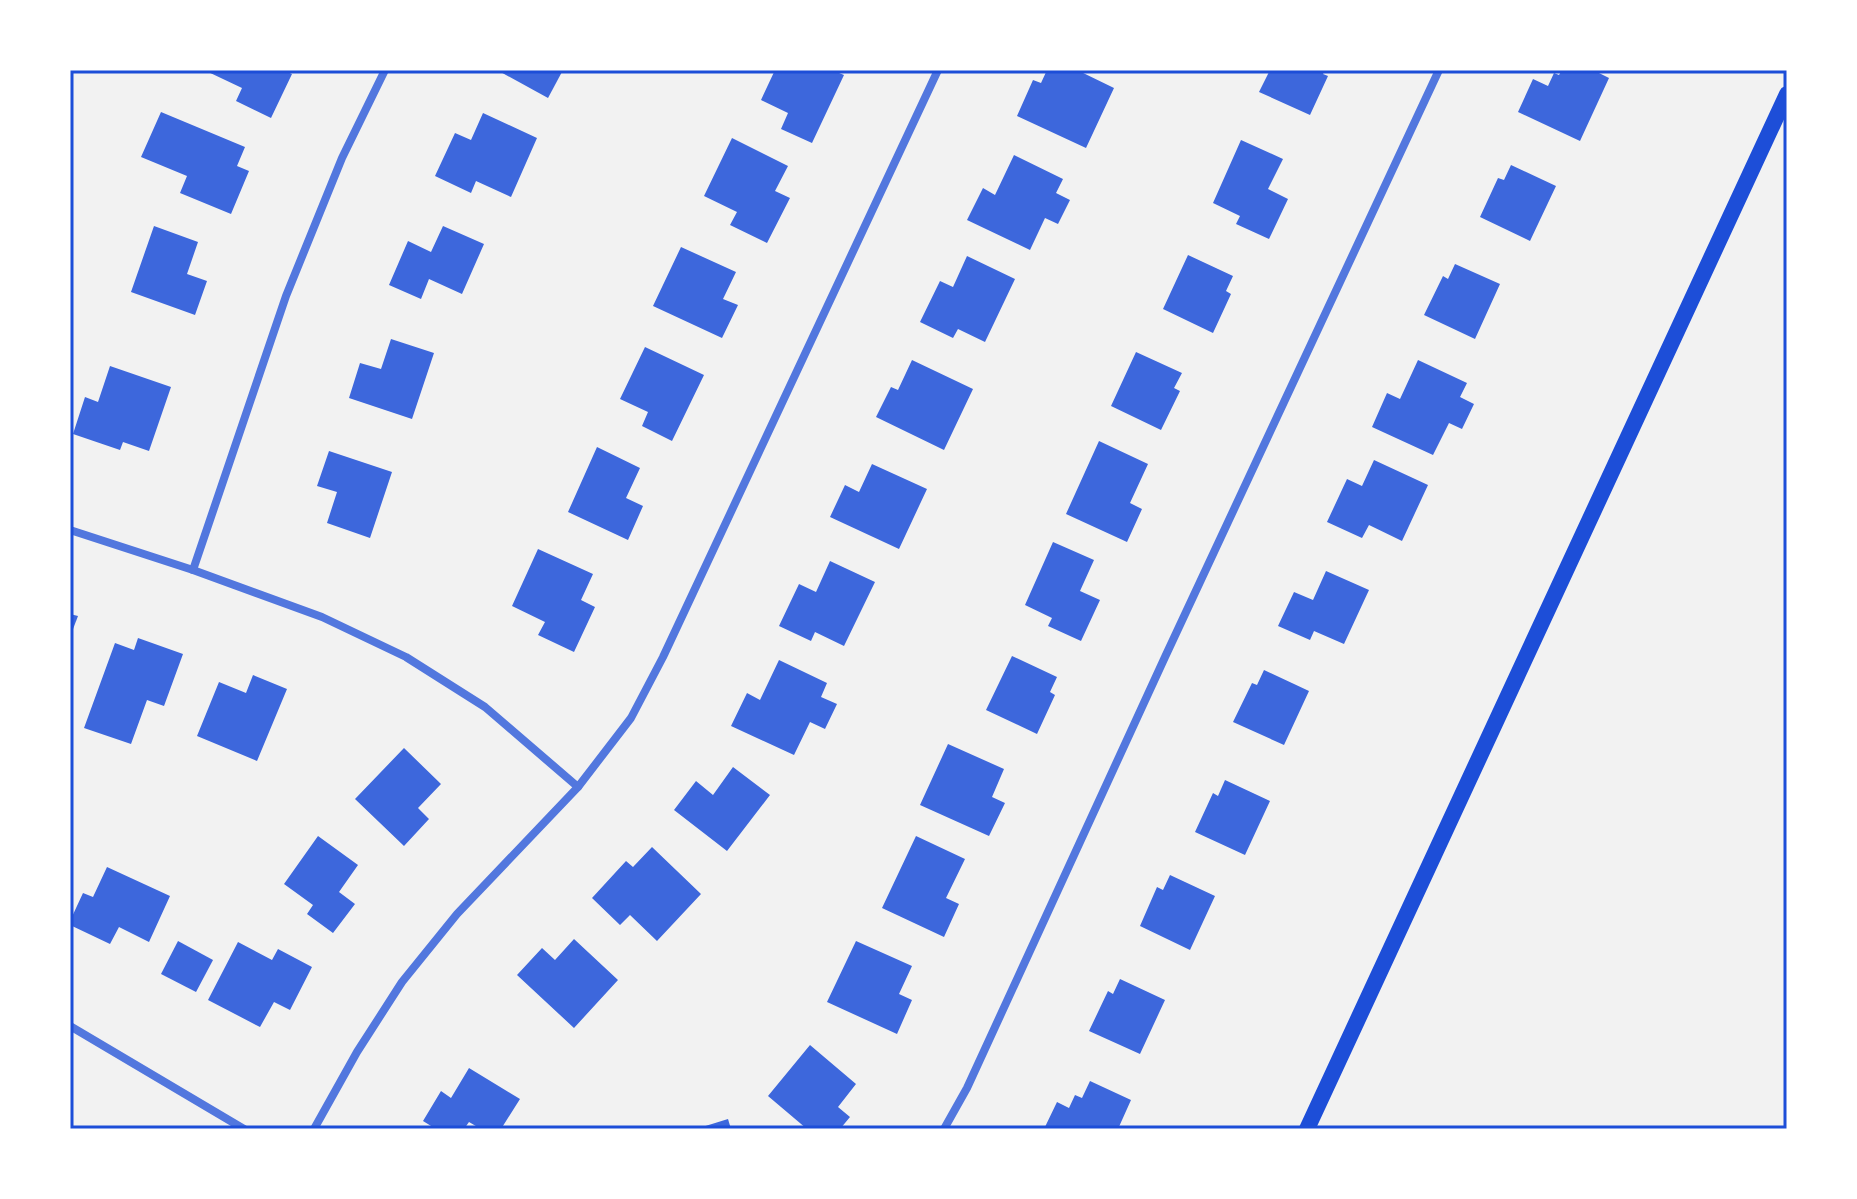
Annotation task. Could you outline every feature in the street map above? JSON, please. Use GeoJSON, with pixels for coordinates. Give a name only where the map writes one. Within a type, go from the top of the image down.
{"type":"FeatureCollection","features":[{"type":"Feature","properties":{"kind":"main road"},"geometry":{"type":"LineString","coordinates":[[1307,1129],[1787,94]]}},
{"type":"Feature","properties":{"kind":"street"},"geometry":{"type":"LineString","coordinates":[[193,570],[286,296],[342,158],[385,70]]}},
{"type":"Feature","properties":{"kind":"street"},"geometry":{"type":"LineString","coordinates":[[314,1129],[357,1052],[402,982],[457,914],[578,787],[631,718],[663,657],[938,70]]}},
{"type":"Feature","properties":{"kind":"street"},"geometry":{"type":"LineString","coordinates":[[944,1129],[967,1088],[1439,70]]}},
{"type":"Feature","properties":{"kind":"street"},"geometry":{"type":"LineString","coordinates":[[70,530],[322,617],[406,657],[485,707],[578,787]]}},
{"type":"Feature","properties":{"kind":"street"},"geometry":{"type":"LineString","coordinates":[[70,1026],[244,1129]]}},
{"type":"Feature","properties":{"kind":"building"},"geometry":{"type":"Polygon","coordinates":[[[204,70],[283,70],[292,74],[271,118],[236,101],[242,88],[204,70]]]}},
{"type":"Feature","properties":{"kind":"building"},"geometry":{"type":"Polygon","coordinates":[[[497,70],[563,70],[548,98],[497,70]]]}},
{"type":"Feature","properties":{"kind":"building"},"geometry":{"type":"Polygon","coordinates":[[[775,70],[832,70],[844,75],[812,143],[781,129],[788,113],[761,100],[775,70]]]}},
{"type":"Feature","properties":{"kind":"building"},"geometry":{"type":"Polygon","coordinates":[[[1047,70],[1077,70],[1114,88],[1086,148],[1017,116],[1033,80],[1041,83],[1047,70]]]}},
{"type":"Feature","properties":{"kind":"building"},"geometry":{"type":"Polygon","coordinates":[[[1270,70],[1325,70],[1323,74],[1328,76],[1310,115],[1259,92],[1270,70]]]}},
{"type":"Feature","properties":{"kind":"building"},"geometry":{"type":"Polygon","coordinates":[[[1562,70],[1593,70],[1609,78],[1580,141],[1518,112],[1533,79],[1548,86],[1554,73],[1559,75],[1562,70]]]}},
{"type":"Feature","properties":{"kind":"building"},"geometry":{"type":"Polygon","coordinates":[[[161,112],[245,147],[237,166],[249,171],[231,214],[180,193],[187,176],[141,157],[161,112]]]}},
{"type":"Feature","properties":{"kind":"building"},"geometry":{"type":"Polygon","coordinates":[[[483,113],[537,138],[511,197],[476,181],[471,193],[435,176],[455,133],[471,140],[483,113]]]}},
{"type":"Feature","properties":{"kind":"building"},"geometry":{"type":"Polygon","coordinates":[[[732,138],[788,166],[775,191],[790,198],[767,243],[730,225],[737,212],[704,196],[732,138]]]}},
{"type":"Feature","properties":{"kind":"building"},"geometry":{"type":"Polygon","coordinates":[[[1241,140],[1283,159],[1268,189],[1288,199],[1269,239],[1236,224],[1240,216],[1213,203],[1241,140]]]}},
{"type":"Feature","properties":{"kind":"building"},"geometry":{"type":"Polygon","coordinates":[[[1014,155],[1063,179],[1056,193],[1070,200],[1058,224],[1045,218],[1030,250],[967,220],[983,188],[995,195],[1014,155]]]}},
{"type":"Feature","properties":{"kind":"building"},"geometry":{"type":"Polygon","coordinates":[[[1511,165],[1556,186],[1530,241],[1480,217],[1498,178],[1504,180],[1511,165]]]}},
{"type":"Feature","properties":{"kind":"building"},"geometry":{"type":"Polygon","coordinates":[[[154,226],[198,242],[187,274],[207,281],[195,315],[131,292],[154,226]]]}},
{"type":"Feature","properties":{"kind":"building"},"geometry":{"type":"Polygon","coordinates":[[[443,226],[484,244],[462,294],[429,279],[421,299],[389,285],[408,241],[431,252],[443,226]]]}},
{"type":"Feature","properties":{"kind":"building"},"geometry":{"type":"Polygon","coordinates":[[[681,247],[736,272],[723,299],[738,305],[722,338],[653,306],[681,247]]]}},
{"type":"Feature","properties":{"kind":"building"},"geometry":{"type":"Polygon","coordinates":[[[1188,255],[1233,276],[1226,291],[1231,294],[1213,333],[1163,309],[1188,255]]]}},
{"type":"Feature","properties":{"kind":"building"},"geometry":{"type":"Polygon","coordinates":[[[967,256],[1015,279],[985,342],[958,329],[953,338],[920,322],[940,281],[953,287],[967,256]]]}},
{"type":"Feature","properties":{"kind":"building"},"geometry":{"type":"Polygon","coordinates":[[[1455,264],[1500,284],[1475,339],[1424,315],[1443,276],[1448,279],[1455,264]]]}},
{"type":"Feature","properties":{"kind":"building"},"geometry":{"type":"Polygon","coordinates":[[[391,339],[434,353],[412,419],[349,398],[360,363],[381,369],[391,339]]]}},
{"type":"Feature","properties":{"kind":"building"},"geometry":{"type":"Polygon","coordinates":[[[645,347],[704,375],[672,441],[642,426],[648,412],[620,399],[645,347]]]}},
{"type":"Feature","properties":{"kind":"building"},"geometry":{"type":"Polygon","coordinates":[[[1136,352],[1182,373],[1174,388],[1180,391],[1161,430],[1111,406],[1136,352]]]}},
{"type":"Feature","properties":{"kind":"building"},"geometry":{"type":"Polygon","coordinates":[[[912,360],[973,389],[944,450],[876,417],[891,387],[898,390],[912,360]]]}},
{"type":"Feature","properties":{"kind":"building"},"geometry":{"type":"Polygon","coordinates":[[[1418,360],[1467,383],[1460,397],[1474,404],[1462,429],[1449,423],[1433,455],[1372,427],[1387,393],[1400,399],[1418,360]]]}},
{"type":"Feature","properties":{"kind":"building"},"geometry":{"type":"Polygon","coordinates":[[[110,366],[171,387],[149,451],[123,442],[120,450],[73,434],[85,397],[98,402],[110,366]]]}},
{"type":"Feature","properties":{"kind":"building"},"geometry":{"type":"Polygon","coordinates":[[[1099,441],[1148,464],[1130,503],[1142,509],[1127,542],[1066,514],[1099,441]]]}},
{"type":"Feature","properties":{"kind":"building"},"geometry":{"type":"Polygon","coordinates":[[[597,447],[640,468],[626,498],[643,506],[628,540],[568,512],[597,447]]]}},
{"type":"Feature","properties":{"kind":"building"},"geometry":{"type":"Polygon","coordinates":[[[329,451],[392,472],[370,538],[327,523],[337,492],[317,486],[329,451]]]}},
{"type":"Feature","properties":{"kind":"building"},"geometry":{"type":"Polygon","coordinates":[[[1374,460],[1428,485],[1402,541],[1369,525],[1362,538],[1327,522],[1347,479],[1362,486],[1374,460]]]}},
{"type":"Feature","properties":{"kind":"building"},"geometry":{"type":"Polygon","coordinates":[[[872,464],[927,489],[899,549],[830,517],[845,485],[859,492],[872,464]]]}},
{"type":"Feature","properties":{"kind":"building"},"geometry":{"type":"Polygon","coordinates":[[[1053,542],[1094,560],[1080,591],[1100,600],[1081,641],[1048,626],[1052,618],[1025,605],[1053,542]]]}},
{"type":"Feature","properties":{"kind":"building"},"geometry":{"type":"Polygon","coordinates":[[[538,549],[593,574],[581,600],[595,607],[574,652],[538,635],[545,622],[512,606],[538,549]]]}},
{"type":"Feature","properties":{"kind":"building"},"geometry":{"type":"Polygon","coordinates":[[[830,561],[875,582],[844,646],[815,632],[811,641],[779,626],[799,584],[816,592],[830,561]]]}},
{"type":"Feature","properties":{"kind":"building"},"geometry":{"type":"Polygon","coordinates":[[[1326,571],[1369,590],[1344,644],[1314,631],[1310,640],[1278,626],[1294,592],[1313,600],[1326,571]]]}},
{"type":"Feature","properties":{"kind":"building"},"geometry":{"type":"Polygon","coordinates":[[[70,614],[78,616],[70,637],[70,614]]]}},
{"type":"Feature","properties":{"kind":"building"},"geometry":{"type":"Polygon","coordinates":[[[138,638],[183,654],[164,706],[147,700],[131,744],[84,728],[115,643],[134,650],[138,638]]]}},
{"type":"Feature","properties":{"kind":"building"},"geometry":{"type":"Polygon","coordinates":[[[1012,656],[1057,677],[1050,692],[1055,695],[1037,734],[986,710],[1012,656]]]}},
{"type":"Feature","properties":{"kind":"building"},"geometry":{"type":"Polygon","coordinates":[[[779,660],[827,683],[821,697],[837,704],[825,729],[810,722],[794,755],[731,726],[747,693],[760,700],[779,660]]]}},
{"type":"Feature","properties":{"kind":"building"},"geometry":{"type":"Polygon","coordinates":[[[1264,670],[1309,691],[1284,745],[1233,722],[1252,683],[1257,685],[1264,670]]]}},
{"type":"Feature","properties":{"kind":"building"},"geometry":{"type":"Polygon","coordinates":[[[253,675],[287,689],[257,761],[197,736],[219,682],[246,693],[253,675]]]}},
{"type":"Feature","properties":{"kind":"building"},"geometry":{"type":"Polygon","coordinates":[[[948,744],[1004,769],[992,797],[1005,803],[989,836],[920,805],[948,744]]]}},
{"type":"Feature","properties":{"kind":"building"},"geometry":{"type":"Polygon","coordinates":[[[404,748],[441,784],[418,808],[429,819],[404,846],[355,799],[404,748]]]}},
{"type":"Feature","properties":{"kind":"building"},"geometry":{"type":"Polygon","coordinates":[[[733,767],[770,795],[727,851],[674,810],[696,781],[713,795],[733,767]]]}},
{"type":"Feature","properties":{"kind":"building"},"geometry":{"type":"Polygon","coordinates":[[[1225,780],[1270,801],[1245,855],[1195,832],[1213,793],[1218,796],[1225,780]]]}},
{"type":"Feature","properties":{"kind":"building"},"geometry":{"type":"Polygon","coordinates":[[[318,836],[358,865],[339,892],[355,904],[333,933],[307,914],[313,905],[284,884],[318,836]]]}},
{"type":"Feature","properties":{"kind":"building"},"geometry":{"type":"Polygon","coordinates":[[[916,836],[965,859],[946,898],[959,904],[944,937],[882,908],[916,836]]]}},
{"type":"Feature","properties":{"kind":"building"},"geometry":{"type":"Polygon","coordinates":[[[652,847],[701,894],[657,941],[630,915],[620,925],[592,898],[626,861],[633,867],[652,847]]]}},
{"type":"Feature","properties":{"kind":"building"},"geometry":{"type":"Polygon","coordinates":[[[107,867],[170,896],[149,942],[119,927],[110,944],[70,925],[83,893],[93,897],[107,867]]]}},
{"type":"Feature","properties":{"kind":"building"},"geometry":{"type":"Polygon","coordinates":[[[1170,875],[1215,896],[1190,950],[1140,926],[1157,887],[1163,890],[1170,875]]]}},
{"type":"Feature","properties":{"kind":"building"},"geometry":{"type":"Polygon","coordinates":[[[574,939],[618,980],[574,1028],[517,975],[542,948],[555,960],[574,939]]]}},
{"type":"Feature","properties":{"kind":"building"},"geometry":{"type":"Polygon","coordinates":[[[178,941],[213,960],[196,992],[161,974],[178,941]]]}},
{"type":"Feature","properties":{"kind":"building"},"geometry":{"type":"Polygon","coordinates":[[[856,941],[912,966],[899,994],[912,1000],[897,1034],[827,1002],[856,941]]]}},
{"type":"Feature","properties":{"kind":"building"},"geometry":{"type":"Polygon","coordinates":[[[238,942],[272,960],[278,949],[312,967],[290,1010],[274,1002],[260,1027],[208,1000],[238,942]]]}},
{"type":"Feature","properties":{"kind":"building"},"geometry":{"type":"Polygon","coordinates":[[[1120,979],[1165,1000],[1140,1054],[1089,1031],[1108,991],[1113,994],[1120,979]]]}},
{"type":"Feature","properties":{"kind":"building"},"geometry":{"type":"Polygon","coordinates":[[[810,1045],[856,1084],[838,1107],[850,1117],[840,1129],[807,1129],[768,1096],[810,1045]]]}},
{"type":"Feature","properties":{"kind":"building"},"geometry":{"type":"Polygon","coordinates":[[[469,1068],[520,1099],[501,1129],[481,1129],[469,1122],[464,1129],[436,1129],[423,1121],[441,1091],[451,1098],[469,1068]]]}},
{"type":"Feature","properties":{"kind":"building"},"geometry":{"type":"Polygon","coordinates":[[[1090,1081],[1131,1100],[1118,1129],[1044,1129],[1057,1102],[1069,1108],[1075,1095],[1082,1098],[1090,1081]]]}},
{"type":"Feature","properties":{"kind":"building"},"geometry":{"type":"Polygon","coordinates":[[[728,1119],[731,1129],[699,1128],[728,1119]]]}}]}
